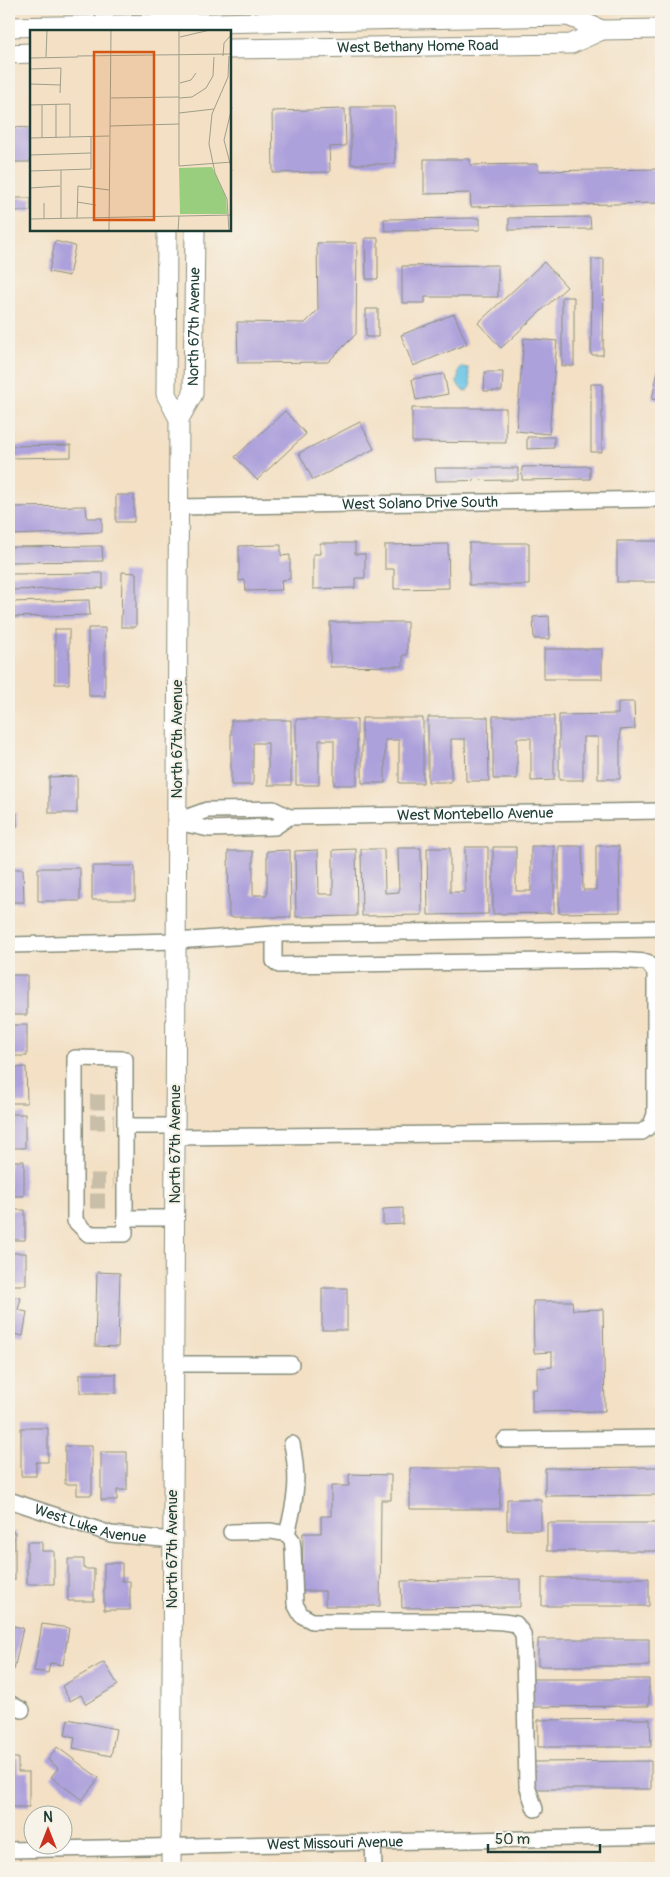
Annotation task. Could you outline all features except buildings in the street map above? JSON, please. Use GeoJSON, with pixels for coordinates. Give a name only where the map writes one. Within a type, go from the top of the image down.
{"type":"FeatureCollection","features":[{"type":"Feature","properties":{"kind":"main road","name":"West Bethany Home Road"},"geometry":{"type":"LineString","coordinates":[[9,27],[169,21],[568,16],[602,30]]}},
{"type":"Feature","properties":{"kind":"main road","name":"West Bethany Home Road"},"geometry":{"type":"LineString","coordinates":[[231,49],[571,44],[602,30],[661,29]]}},
{"type":"Feature","properties":{"kind":"main road"},"geometry":{"type":"LineString","coordinates":[[9,54],[30,53]]}},
{"type":"Feature","properties":{"kind":"main road","name":"North 67th Avenue"},"geometry":{"type":"LineString","coordinates":[[167,231],[166,394],[179,419],[171,1868]]}},
{"type":"Feature","properties":{"kind":"main road","name":"North 67th Avenue"},"geometry":{"type":"LineString","coordinates":[[179,419],[193,394],[195,231]]}},
{"type":"Feature","properties":{"kind":"street","name":"West Solano Drive South"},"geometry":{"type":"LineString","coordinates":[[178,507],[661,499]]}},
{"type":"Feature","properties":{"kind":"street","name":"West Montebello Avenue"},"geometry":{"type":"LineString","coordinates":[[177,821],[207,810],[273,809],[289,817],[661,811]]}},
{"type":"Feature","properties":{"kind":"street"},"geometry":{"type":"LineString","coordinates":[[9,945],[176,941],[274,934],[661,928]]}},
{"type":"Feature","properties":{"kind":"street"},"geometry":{"type":"LineString","coordinates":[[121,1123],[175,1131],[642,1132],[650,1125],[655,1114],[655,972],[646,962],[616,960],[279,965],[274,961],[274,934]]}},
{"type":"Feature","properties":{"kind":"street"},"geometry":{"type":"LineString","coordinates":[[76,1058],[125,1058],[119,1102],[121,1123],[119,1201],[125,1218],[125,1234],[88,1234],[76,1221],[83,1201],[83,1102],[76,1058]]}},
{"type":"Feature","properties":{"kind":"street"},"geometry":{"type":"LineString","coordinates":[[125,1218],[174,1218]]}},
{"type":"Feature","properties":{"kind":"street"},"geometry":{"type":"LineString","coordinates":[[174,1364],[291,1364]]}},
{"type":"Feature","properties":{"kind":"street"},"geometry":{"type":"LineString","coordinates":[[505,1440],[661,1438]]}},
{"type":"Feature","properties":{"kind":"street"},"geometry":{"type":"LineString","coordinates":[[287,1534],[295,1500],[296,1468],[292,1444]]}},
{"type":"Feature","properties":{"kind":"street","name":"West Luke Avenue"},"geometry":{"type":"LineString","coordinates":[[9,1500],[111,1534],[172,1540]]}},
{"type":"Feature","properties":{"kind":"street"},"geometry":{"type":"LineString","coordinates":[[231,1532],[271,1531],[287,1534],[292,1540],[293,1548],[294,1604],[301,1615],[312,1622],[485,1621],[516,1624],[523,1634],[527,1785],[535,1809]]}},
{"type":"Feature","properties":{"kind":"street","name":"West Missouri Avenue"},"geometry":{"type":"LineString","coordinates":[[9,1850],[661,1836]]}},
{"type":"Feature","properties":{"kind":"street"},"geometry":{"type":"LineString","coordinates":[[373,1842],[374,1868]]}},
{"type":"Feature","properties":{"kind":"water"},"geometry":{"type":"Polygon","coordinates":[[[462,367],[468,368],[471,387],[467,391],[462,390],[457,383],[459,371],[462,367]]]}},
{"type":"Feature","properties":{"kind":"tunnel"},"geometry":{"type":"LineString","coordinates":[[90,1102],[114,1102]]}},
{"type":"Feature","properties":{"kind":"tunnel"},"geometry":{"type":"LineString","coordinates":[[90,1122],[114,1122]]}},
{"type":"Feature","properties":{"kind":"tunnel"},"geometry":{"type":"LineString","coordinates":[[90,1181],[114,1181]]}},
{"type":"Feature","properties":{"kind":"tunnel"},"geometry":{"type":"LineString","coordinates":[[90,1201],[113,1201]]}}]}
